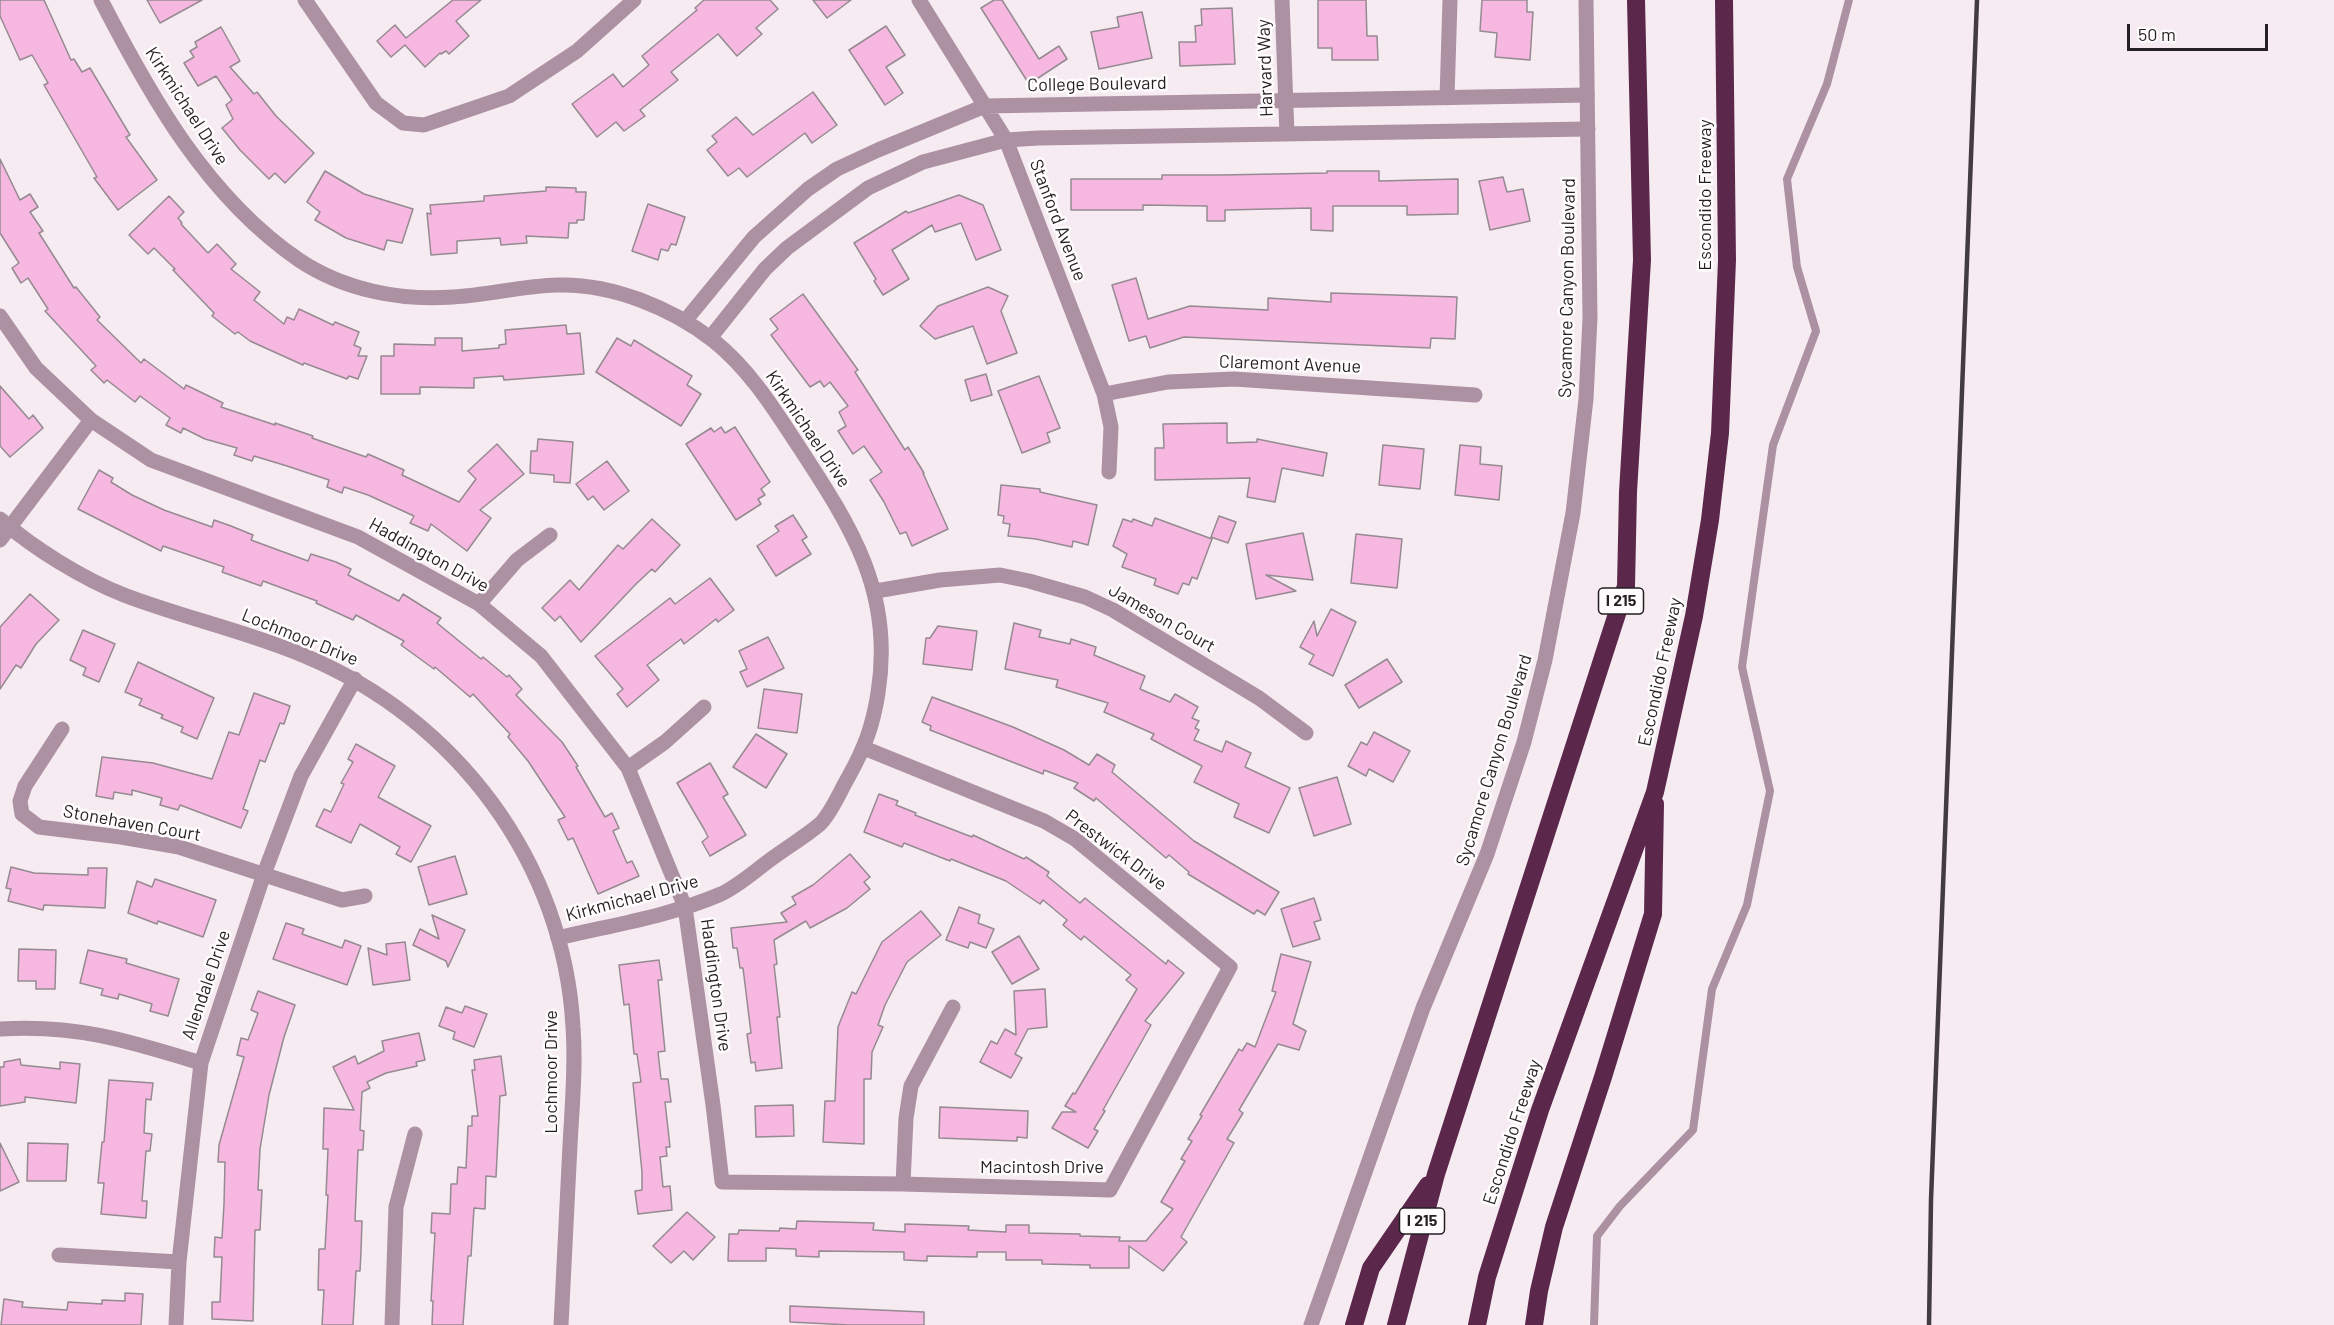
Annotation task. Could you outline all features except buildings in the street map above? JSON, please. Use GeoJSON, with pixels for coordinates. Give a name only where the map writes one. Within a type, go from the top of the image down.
{"type":"FeatureCollection","features":[{"type":"Feature","properties":{"kind":"highway","name":"I 215"},"geometry":{"type":"LineString","coordinates":[[1396,1325],[1436,1174],[1626,586],[1628,492],[1642,260],[1636,0]]}},
{"type":"Feature","properties":{"kind":"highway","name":"Escondido Freeway"},"geometry":{"type":"LineString","coordinates":[[1477,1325],[1487,1277],[1540,1110],[1655,792],[1694,616],[1710,520],[1720,434],[1727,260],[1724,0]]}},
{"type":"Feature","properties":{"kind":"highway"},"geometry":{"type":"LineString","coordinates":[[1534,1325],[1539,1291],[1554,1227],[1653,914],[1655,792]]}},
{"type":"Feature","properties":{"kind":"highway"},"geometry":{"type":"LineString","coordinates":[[1354,1325],[1371,1268],[1436,1174]]}},
{"type":"Feature","properties":{"kind":"street","name":"Kirkmichael Drive"},"geometry":{"type":"LineString","coordinates":[[101,0],[126,47],[193,157],[218,187],[286,250],[320,272],[370,291],[393,296],[429,298],[548,286],[584,286],[647,303],[685,321],[728,353],[765,396],[831,495],[858,546],[876,591],[883,633],[881,673],[875,711],[864,748],[822,822],[726,892],[685,907],[558,938]]}},
{"type":"Feature","properties":{"kind":"street"},"geometry":{"type":"LineString","coordinates":[[305,0],[376,103],[403,123],[424,125],[509,96],[577,51],[634,0]]}},
{"type":"Feature","properties":{"kind":"street","name":"Stanford Avenue"},"geometry":{"type":"LineString","coordinates":[[919,0],[1006,140],[1104,394],[1111,427],[1109,472]]}},
{"type":"Feature","properties":{"kind":"street","name":"Harvard Way"},"geometry":{"type":"LineString","coordinates":[[1282,0],[1287,134]]}},
{"type":"Feature","properties":{"kind":"street"},"geometry":{"type":"LineString","coordinates":[[1447,98],[1450,0]]}},
{"type":"Feature","properties":{"kind":"street","name":"Sycamore Canyon Boulevard"},"geometry":{"type":"LineString","coordinates":[[1311,1325],[1424,1008],[1484,864],[1517,763],[1545,660],[1573,513],[1586,399],[1590,318],[1586,0]]}},
{"type":"Feature","properties":{"kind":"street","name":"College Boulevard"},"geometry":{"type":"LineString","coordinates":[[685,321],[754,237],[808,189],[837,169],[985,106],[1587,95]]}},
{"type":"Feature","properties":{"kind":"street"},"geometry":{"type":"LineString","coordinates":[[710,338],[765,269],[787,248],[868,188],[923,162],[1006,140],[1588,129]]}},
{"type":"Feature","properties":{"kind":"street","name":"Haddington Drive"},"geometry":{"type":"LineString","coordinates":[[0,316],[36,368],[92,420],[151,460],[358,537],[479,604],[541,656],[628,768],[685,907],[722,1182]]}},
{"type":"Feature","properties":{"kind":"street","name":"Claremont Avenue"},"geometry":{"type":"LineString","coordinates":[[1104,394],[1168,382],[1242,379],[1475,395]]}},
{"type":"Feature","properties":{"kind":"street"},"geometry":{"type":"LineString","coordinates":[[0,540],[5,523],[92,420]]}},
{"type":"Feature","properties":{"kind":"street","name":"Lochmoor Drive"},"geometry":{"type":"LineString","coordinates":[[5,523],[62,563],[122,594],[304,655],[355,679],[387,700],[433,736],[489,796],[531,864],[558,938],[568,983],[573,1028],[572,1098],[561,1325]]}},
{"type":"Feature","properties":{"kind":"street"},"geometry":{"type":"LineString","coordinates":[[479,604],[517,560],[550,535]]}},
{"type":"Feature","properties":{"kind":"street","name":"Jameson Court"},"geometry":{"type":"LineString","coordinates":[[876,591],[940,580],[1000,575],[1085,597],[1113,610],[1259,698],[1306,733]]}},
{"type":"Feature","properties":{"kind":"street","name":"Allendale Drive"},"geometry":{"type":"LineString","coordinates":[[177,1325],[179,1262],[201,1063],[264,874],[301,776],[355,679]]}},
{"type":"Feature","properties":{"kind":"street"},"geometry":{"type":"LineString","coordinates":[[628,768],[665,742],[704,706]]}},
{"type":"Feature","properties":{"kind":"street","name":"Stonehaven Court"},"geometry":{"type":"LineString","coordinates":[[62,729],[24,786],[20,801],[22,814],[39,826],[179,847],[342,900],[365,896]]}},
{"type":"Feature","properties":{"kind":"street","name":"Prestwick Drive"},"geometry":{"type":"LineString","coordinates":[[864,748],[1044,821],[1075,839],[1230,966]]}},
{"type":"Feature","properties":{"kind":"street","name":"Macintosh Drive"},"geometry":{"type":"LineString","coordinates":[[722,1182],[1110,1190],[1230,966]]}},
{"type":"Feature","properties":{"kind":"street"},"geometry":{"type":"LineString","coordinates":[[903,1184],[906,1118],[911,1086],[953,1006]]}},
{"type":"Feature","properties":{"kind":"street"},"geometry":{"type":"LineString","coordinates":[[0,1029],[46,1028],[91,1032],[201,1063]]}},
{"type":"Feature","properties":{"kind":"street"},"geometry":{"type":"LineString","coordinates":[[392,1325],[396,1207],[415,1134]]}},
{"type":"Feature","properties":{"kind":"street"},"geometry":{"type":"LineString","coordinates":[[59,1255],[179,1262]]}},
{"type":"Feature","properties":{"kind":"lane"},"geometry":{"type":"LineString","coordinates":[[1594,1325],[1597,1236],[1620,1206],[1693,1130],[1712,989],[1747,905],[1770,791],[1742,667],[1773,445],[1816,331],[1797,267],[1787,179],[1827,84],[1849,0]]}},
{"type":"Feature","properties":{"kind":"railway"},"geometry":{"type":"LineString","coordinates":[[1929,1325],[1931,1200],[1977,0]]}}]}
